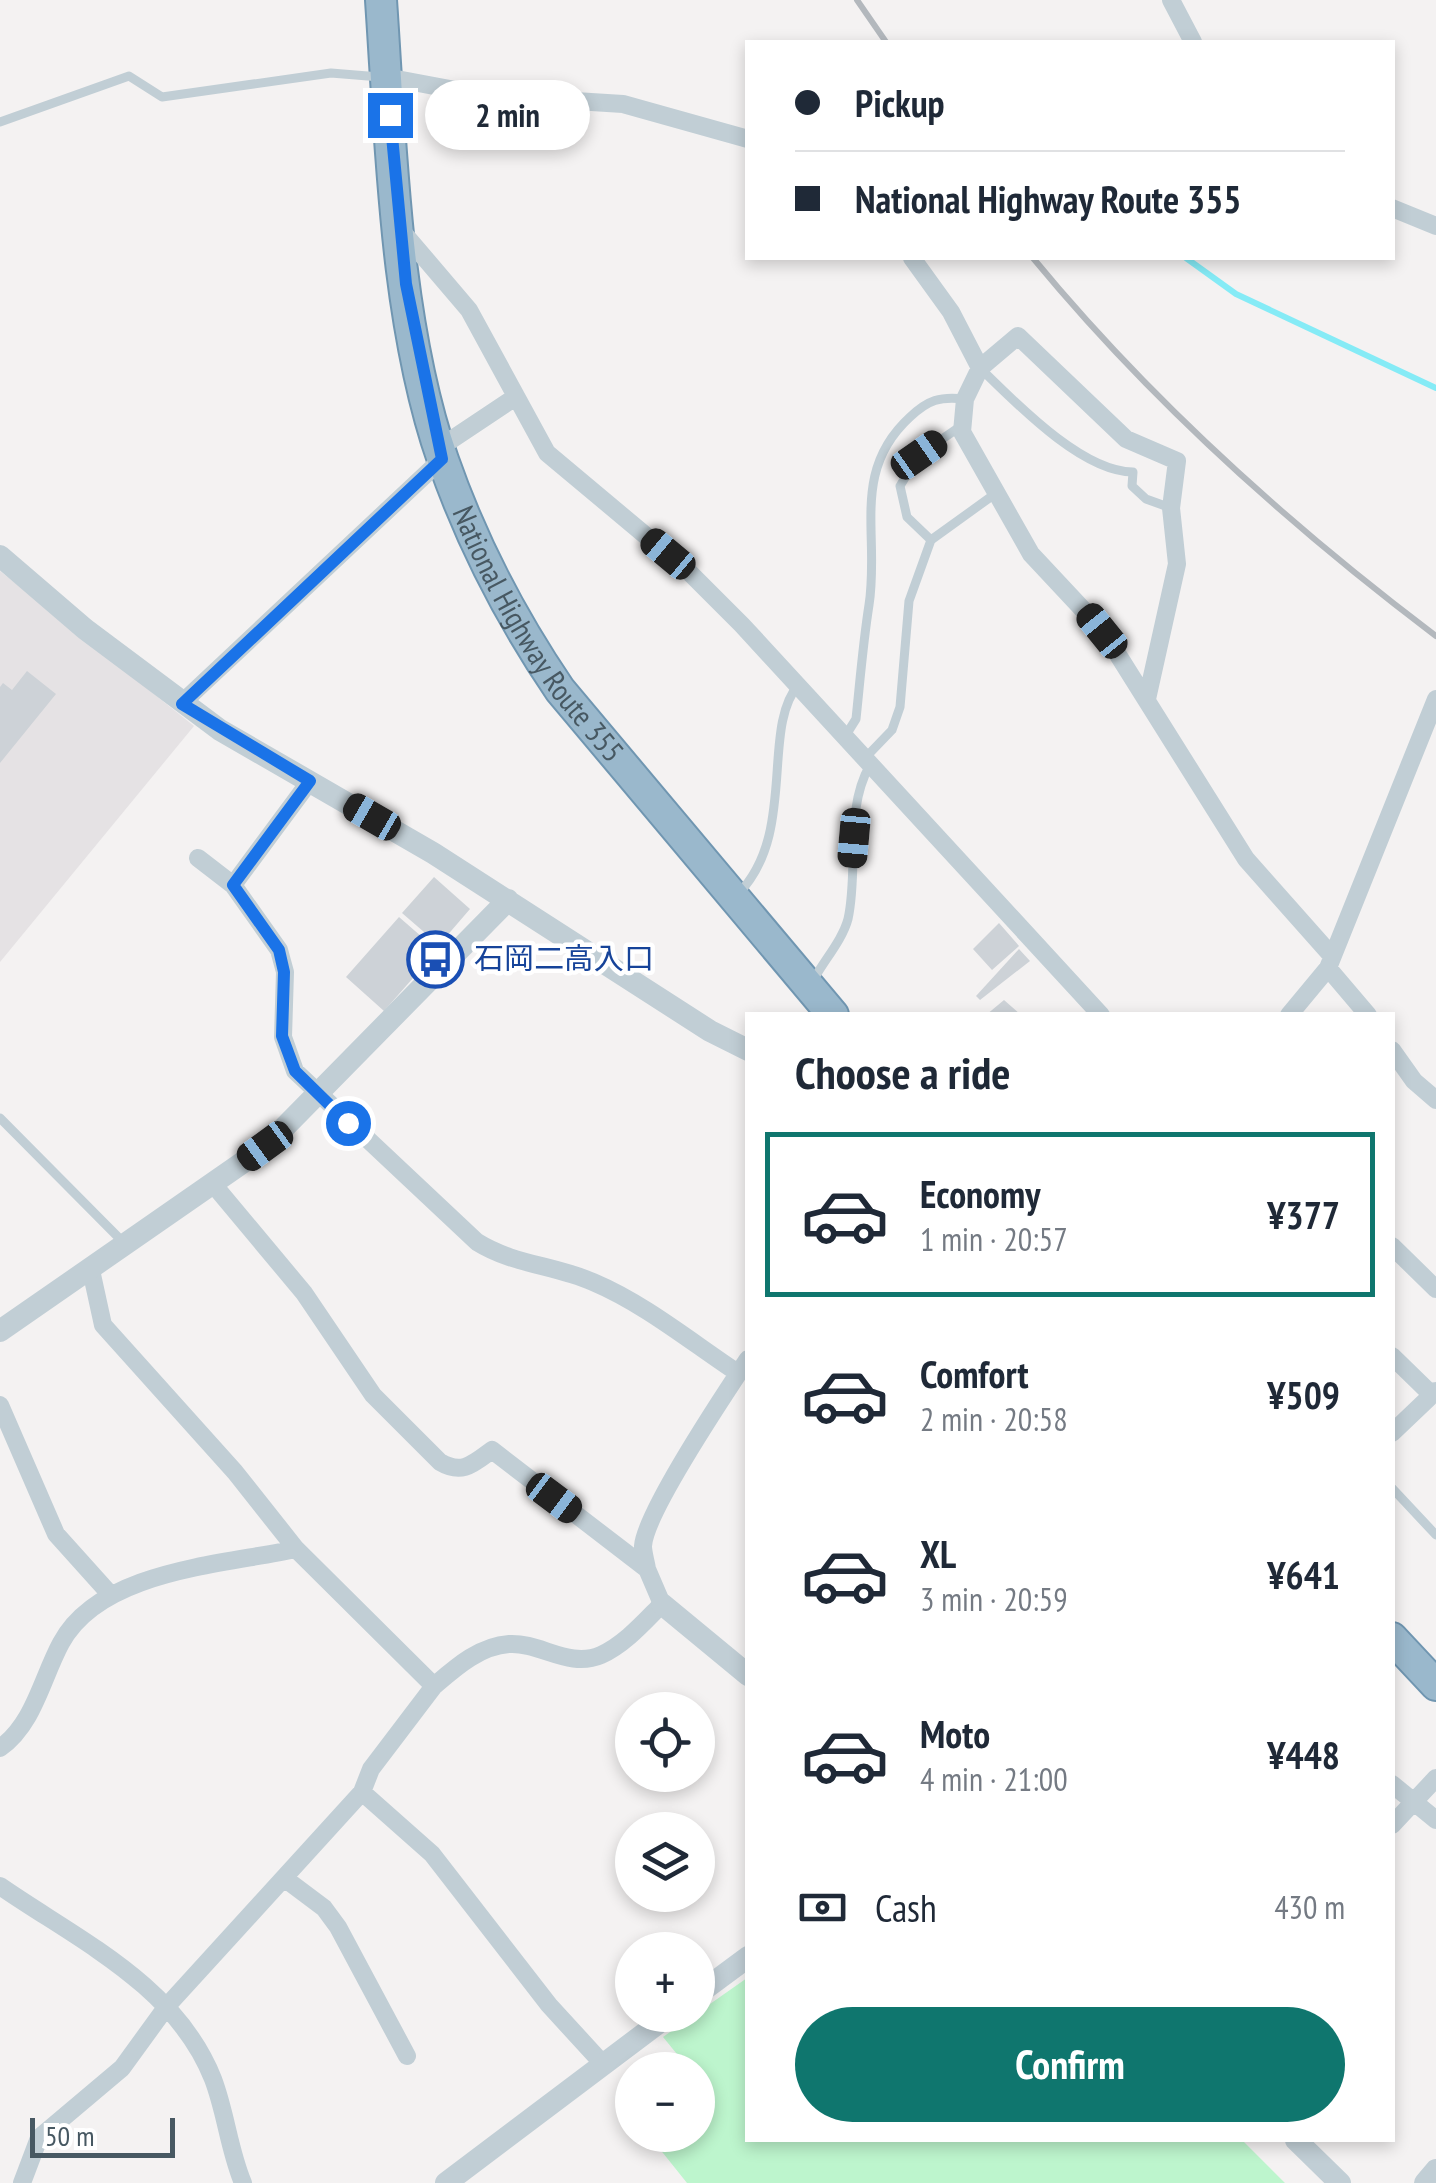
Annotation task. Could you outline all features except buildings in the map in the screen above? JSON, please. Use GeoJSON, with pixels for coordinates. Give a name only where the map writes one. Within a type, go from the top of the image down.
{"type":"FeatureCollection","features":[{"type":"Feature","properties":{"kind":"highway","name":"National Highway Route 355"},"geometry":{"type":"LineString","coordinates":[[380,0],[400,228],[418,357],[441,454],[489,574],[523,636],[598,740],[830,1012]]}},
{"type":"Feature","properties":{"kind":"highway"},"geometry":{"type":"LineString","coordinates":[[1395,1641],[1436,1686]]}},
{"type":"Feature","properties":{"kind":"street"},"geometry":{"type":"LineString","coordinates":[[1171,0],[1193,40]]}},
{"type":"Feature","properties":{"kind":"street"},"geometry":{"type":"LineString","coordinates":[[386,77],[482,95],[623,104],[745,139]]}},
{"type":"Feature","properties":{"kind":"street"},"geometry":{"type":"LineString","coordinates":[[1395,209],[1436,226]]}},
{"type":"Feature","properties":{"kind":"street"},"geometry":{"type":"LineString","coordinates":[[400,228],[469,310],[547,452],[688,571],[846,735],[1098,1012]]}},
{"type":"Feature","properties":{"kind":"street"},"geometry":{"type":"LineString","coordinates":[[913,260],[958,323],[980,368]]}},
{"type":"Feature","properties":{"kind":"street"},"geometry":{"type":"LineString","coordinates":[[1147,699],[1177,564],[1172,508],[1176,461],[1126,439],[1018,336],[980,368],[964,399],[962,425],[1039,569],[1092,618],[1246,859],[1366,1012]]}},
{"type":"Feature","properties":{"kind":"street"},"geometry":{"type":"LineString","coordinates":[[182,704],[441,454],[514,398]]}},
{"type":"Feature","properties":{"kind":"street"},"geometry":{"type":"LineString","coordinates":[[0,556],[182,704],[745,1048]]}},
{"type":"Feature","properties":{"kind":"street"},"geometry":{"type":"LineString","coordinates":[[1291,1012],[1330,962],[1436,699]]}},
{"type":"Feature","properties":{"kind":"street"},"geometry":{"type":"LineString","coordinates":[[233,885],[310,781]]}},
{"type":"Feature","properties":{"kind":"street"},"geometry":{"type":"LineString","coordinates":[[198,858],[233,885],[279,950],[284,972],[282,1036],[295,1071],[318,1096],[477,1242],[502,1257],[558,1270],[618,1293],[743,1366],[675,1475],[643,1544],[647,1569],[662,1604],[745,1673]]}},
{"type":"Feature","properties":{"kind":"street"},"geometry":{"type":"LineString","coordinates":[[0,1332],[265,1146],[508,900]]}},
{"type":"Feature","properties":{"kind":"street"},"geometry":{"type":"LineString","coordinates":[[1395,1054],[1414,1081],[1436,1100]]}},
{"type":"Feature","properties":{"kind":"street"},"geometry":{"type":"LineString","coordinates":[[213,1184],[304,1293],[373,1395],[440,1462],[453,1470],[466,1468],[492,1450],[647,1569]]}},
{"type":"Feature","properties":{"kind":"street"},"geometry":{"type":"LineString","coordinates":[[1395,1249],[1436,1287]]}},
{"type":"Feature","properties":{"kind":"street"},"geometry":{"type":"LineString","coordinates":[[90,1270],[102,1326],[235,1472],[296,1549],[434,1686]]}},
{"type":"Feature","properties":{"kind":"street"},"geometry":{"type":"LineString","coordinates":[[1395,1359],[1434,1393],[1395,1430]]}},
{"type":"Feature","properties":{"kind":"street"},"geometry":{"type":"LineString","coordinates":[[0,1405],[56,1534],[108,1594]]}},
{"type":"Feature","properties":{"kind":"street"},"geometry":{"type":"LineString","coordinates":[[0,1748],[24,1725],[68,1630],[108,1594],[296,1549]]}},
{"type":"Feature","properties":{"kind":"street"},"geometry":{"type":"LineString","coordinates":[[22,2183],[39,2138],[122,2068],[167,2006],[362,1792],[371,1769],[434,1686],[464,1661],[511,1643],[578,1659],[600,1655],[630,1636],[662,1604]]}},
{"type":"Feature","properties":{"kind":"street"},"geometry":{"type":"LineString","coordinates":[[1395,1822],[1436,1778]]}},
{"type":"Feature","properties":{"kind":"street"},"geometry":{"type":"LineString","coordinates":[[1395,1786],[1436,1820]]}},
{"type":"Feature","properties":{"kind":"street"},"geometry":{"type":"LineString","coordinates":[[362,1792],[432,1854],[549,2005],[602,2064]]}},
{"type":"Feature","properties":{"kind":"street"},"geometry":{"type":"LineString","coordinates":[[284,1878],[324,1908],[338,1926],[407,2056]]}},
{"type":"Feature","properties":{"kind":"street"},"geometry":{"type":"LineString","coordinates":[[0,1886],[85,1939],[167,2006],[212,2078],[243,2183]]}},
{"type":"Feature","properties":{"kind":"street"},"geometry":{"type":"LineString","coordinates":[[715,1981],[745,1959]]}},
{"type":"Feature","properties":{"kind":"street"},"geometry":{"type":"LineString","coordinates":[[446,2183],[646,2032]]}},
{"type":"Feature","properties":{"kind":"street"},"geometry":{"type":"LineString","coordinates":[[1298,2142],[1340,2183]]}},
{"type":"Feature","properties":{"kind":"street"},"geometry":{"type":"LineString","coordinates":[[1425,2183],[1436,2170]]}},
{"type":"Feature","properties":{"kind":"lane"},"geometry":{"type":"LineString","coordinates":[[0,122],[128,76],[162,96],[331,73],[386,77]]}},
{"type":"Feature","properties":{"kind":"lane"},"geometry":{"type":"LineString","coordinates":[[980,368],[1026,413],[1096,463],[1118,472],[1133,472],[1132,486],[1146,499],[1172,508]]}},
{"type":"Feature","properties":{"kind":"lane"},"geometry":{"type":"LineString","coordinates":[[846,735],[856,719],[870,603],[872,476],[883,450],[924,404],[942,396],[964,399]]}},
{"type":"Feature","properties":{"kind":"lane"},"geometry":{"type":"LineString","coordinates":[[930,540],[907,517],[900,486],[919,455],[962,425]]}},
{"type":"Feature","properties":{"kind":"lane"},"geometry":{"type":"LineString","coordinates":[[817,974],[848,917],[860,793],[869,760],[892,730],[900,707],[909,602],[930,540],[999,490]]}},
{"type":"Feature","properties":{"kind":"lane"},"geometry":{"type":"LineString","coordinates":[[733,900],[755,873],[771,836],[786,705],[798,684]]}},
{"type":"Feature","properties":{"kind":"lane"},"geometry":{"type":"LineString","coordinates":[[0,1118],[126,1245]]}},
{"type":"Feature","properties":{"kind":"lane"},"geometry":{"type":"LineString","coordinates":[[1395,1491],[1436,1535]]}},
{"type":"Feature","properties":{"kind":"shaded area"},"geometry":{"type":"Polygon","coordinates":[[[0,571],[194,726],[0,962],[0,571]]]}},
{"type":"Feature","properties":{"kind":"green space"},"geometry":{"type":"Polygon","coordinates":[[[745,1979],[745,2142],[1244,2142],[1285,2183],[687,2183],[662,2152],[715,2152],[715,2052],[675,2052],[663,2037],[670,2032],[715,2032],[715,2000],[745,1979]]]}},
{"type":"Feature","properties":{"kind":"waterway"},"geometry":{"type":"LineString","coordinates":[[1189,260],[1236,294],[1436,388]]}},
{"type":"Feature","properties":{"kind":"railway"},"geometry":{"type":"LineString","coordinates":[[857,0],[885,40]]}},
{"type":"Feature","properties":{"kind":"railway"},"geometry":{"type":"LineString","coordinates":[[1035,260],[1125,361],[1223,459],[1327,550],[1436,636]]}},
{"type":"Feature","properties":{"kind":"place","name":"石岡二高入口"},"geometry":{"type":"Point","coordinates":[435,959]}},
{"type":"Feature","properties":{"kind":"route"},"geometry":{"type":"LineString","coordinates":[[348,1123],[295,1071],[282,1036],[284,972],[279,950],[264,923],[233,885],[310,781],[182,704],[428,468],[442,459],[406,284],[390,115]]}}]}
